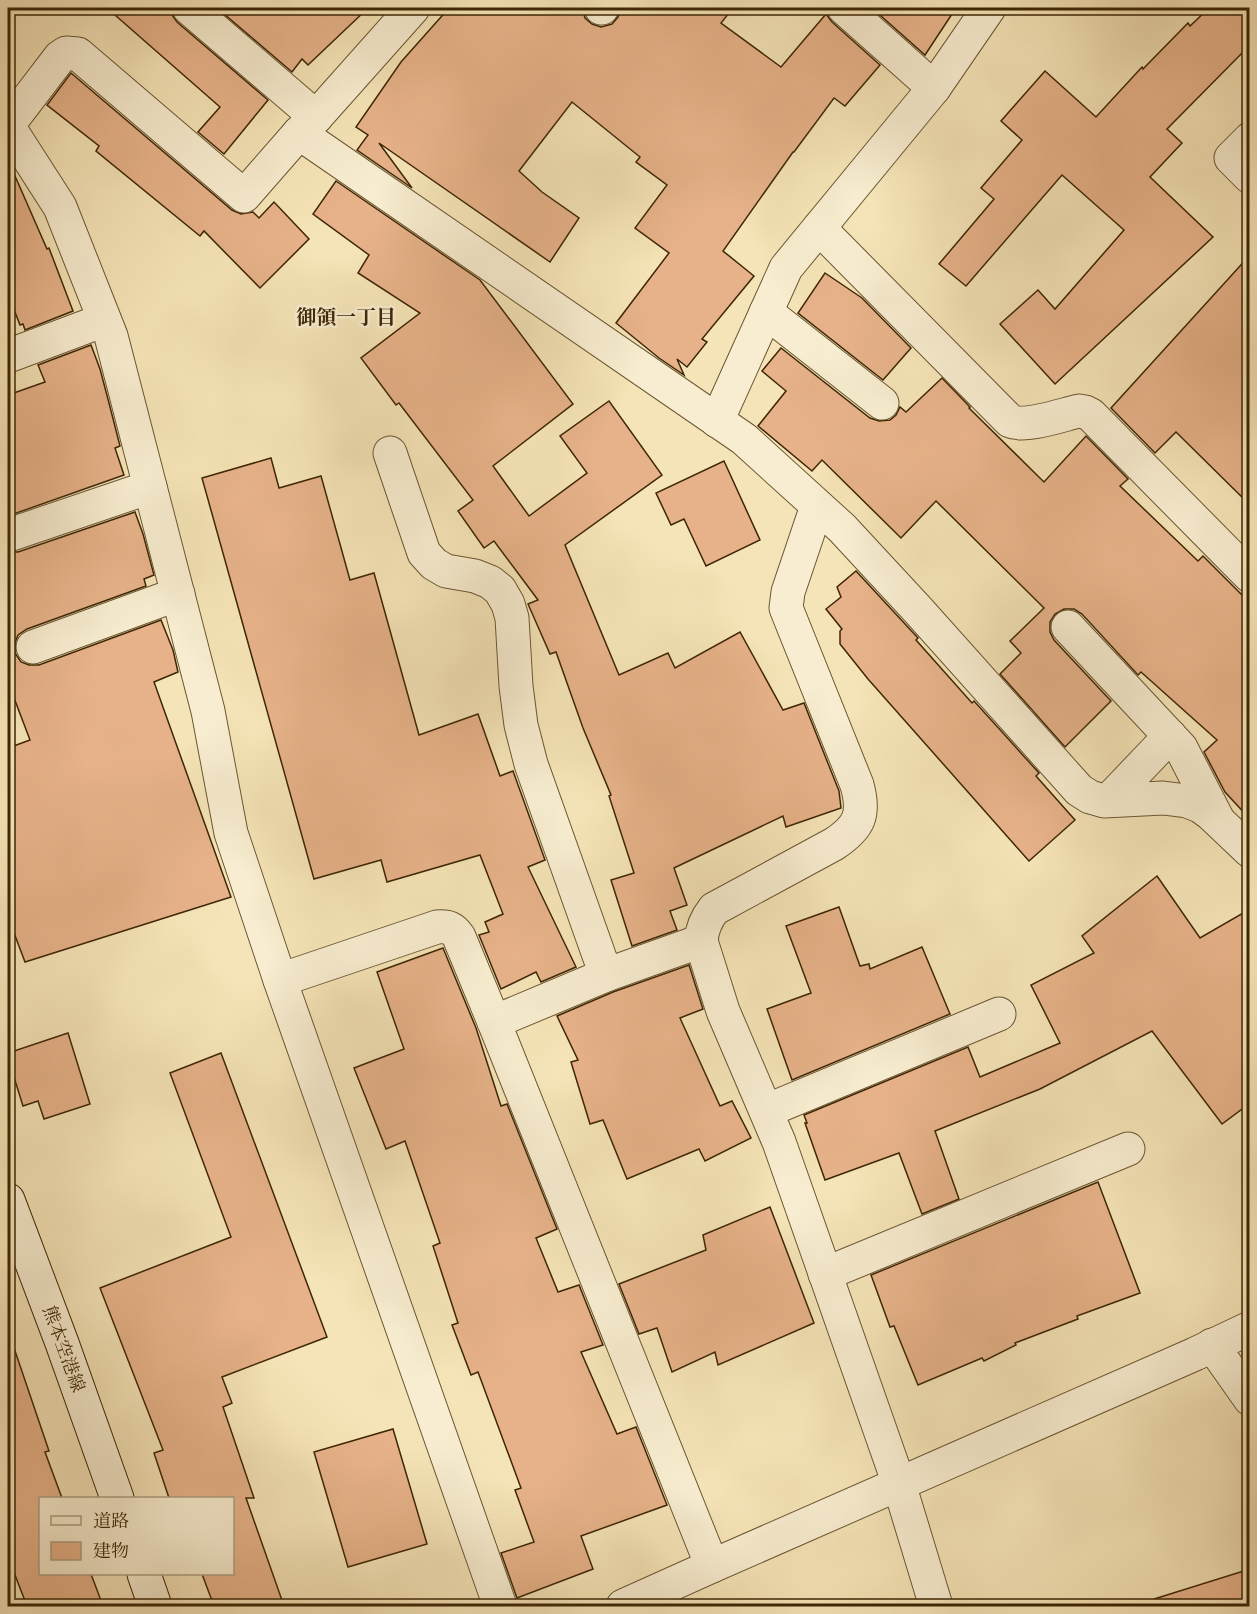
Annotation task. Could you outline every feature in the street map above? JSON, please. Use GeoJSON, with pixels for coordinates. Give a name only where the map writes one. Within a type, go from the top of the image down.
{"type":"FeatureCollection","features":[{"type":"Feature","properties":{"kind":"street"},"geometry":{"type":"LineString","coordinates":[[189,8],[308,125],[744,439],[842,528],[1079,790],[1090,797],[1104,801],[1163,798],[1187,801],[1200,806],[1250,850]]}},
{"type":"Feature","properties":{"kind":"street"},"geometry":{"type":"LineString","coordinates":[[413,8],[244,196],[78,54],[66,53],[60,57],[8,126],[60,207],[111,336],[208,711],[231,833],[280,980],[500,1606]]}},
{"type":"Feature","properties":{"kind":"street"},"geometry":{"type":"LineString","coordinates":[[844,8],[934,88]]}},
{"type":"Feature","properties":{"kind":"street"},"geometry":{"type":"LineString","coordinates":[[717,421],[786,268],[934,88],[989,8]]}},
{"type":"Feature","properties":{"kind":"street"},"geometry":{"type":"LineString","coordinates":[[1250,139],[1231,158],[1250,177]]}},
{"type":"Feature","properties":{"kind":"street"},"geometry":{"type":"LineString","coordinates":[[819,228],[1010,421],[1029,423],[1079,411],[1091,415],[1250,576]]}},
{"type":"Feature","properties":{"kind":"street"},"geometry":{"type":"LineString","coordinates":[[766,312],[882,403]]}},
{"type":"Feature","properties":{"kind":"street"},"geometry":{"type":"LineString","coordinates":[[8,356],[104,320]]}},
{"type":"Feature","properties":{"kind":"street"},"geometry":{"type":"LineString","coordinates":[[390,453],[424,553],[434,564],[446,571],[475,576],[490,582],[500,590],[508,604],[512,618],[521,725],[531,764],[606,975]]}},
{"type":"Feature","properties":{"kind":"street"},"geometry":{"type":"LineString","coordinates":[[12,534],[150,487]]}},
{"type":"Feature","properties":{"kind":"street"},"geometry":{"type":"LineString","coordinates":[[816,506],[788,592],[786,608],[857,785],[861,805],[860,813],[849,834],[834,844],[718,905],[706,920],[702,929],[701,941],[723,1011],[779,1142],[899,1484],[936,1606]]}},
{"type":"Feature","properties":{"kind":"street"},"geometry":{"type":"LineString","coordinates":[[33,647],[178,594]]}},
{"type":"Feature","properties":{"kind":"street"},"geometry":{"type":"LineString","coordinates":[[1068,627],[1181,748],[1217,820]]}},
{"type":"Feature","properties":{"kind":"street"},"geometry":{"type":"LineString","coordinates":[[1108,800],[1170,736]]}},
{"type":"Feature","properties":{"kind":"street"},"geometry":{"type":"LineString","coordinates":[[280,980],[429,929],[447,926],[454,930],[494,1022],[712,1566]]}},
{"type":"Feature","properties":{"kind":"street"},"geometry":{"type":"LineString","coordinates":[[494,1022],[606,975],[701,941]]}},
{"type":"Feature","properties":{"kind":"street"},"geometry":{"type":"LineString","coordinates":[[766,1111],[999,1014]]}},
{"type":"Feature","properties":{"kind":"street"},"geometry":{"type":"LineString","coordinates":[[825,1274],[1128,1149]]}},
{"type":"Feature","properties":{"kind":"street","name":"熊本空港線"},"geometry":{"type":"LineString","coordinates":[[8,1200],[117,1497]]}},
{"type":"Feature","properties":{"kind":"street"},"geometry":{"type":"LineString","coordinates":[[623,1606],[1250,1328]]}},
{"type":"Feature","properties":{"kind":"street"},"geometry":{"type":"LineString","coordinates":[[1212,1345],[1250,1399]]}},
{"type":"Feature","properties":{"kind":"street"},"geometry":{"type":"LineString","coordinates":[[144,1575],[155,1606]]}},
{"type":"Feature","properties":{"kind":"building"},"geometry":{"type":"Polygon","coordinates":[[[107,8],[171,8],[172,15],[177,22],[268,100],[224,154],[198,132],[220,107],[107,8]]]}},
{"type":"Feature","properties":{"kind":"building"},"geometry":{"type":"Polygon","coordinates":[[[217,8],[368,8],[308,65],[302,59],[292,72],[217,8]]]}},
{"type":"Feature","properties":{"kind":"building"},"geometry":{"type":"Polygon","coordinates":[[[449,8],[582,8],[585,18],[601,27],[612,24],[621,8],[733,8],[721,23],[781,67],[826,14],[880,65],[845,106],[834,98],[723,251],[754,276],[702,339],[707,342],[687,367],[677,359],[684,375],[616,323],[669,253],[635,228],[667,185],[636,162],[640,157],[572,102],[519,171],[542,192],[579,218],[550,262],[379,143],[412,188],[357,150],[368,135],[356,127],[401,62],[449,8]]]}},
{"type":"Feature","properties":{"kind":"building"},"geometry":{"type":"Polygon","coordinates":[[[872,8],[956,8],[925,55],[872,8]]]}},
{"type":"Feature","properties":{"kind":"building"},"geometry":{"type":"Polygon","coordinates":[[[1209,8],[1250,8],[1250,45],[1167,129],[1182,143],[1150,177],[1213,237],[1055,384],[1000,324],[1038,290],[1055,309],[1124,230],[1062,175],[966,286],[939,264],[994,199],[981,188],[1022,140],[1001,121],[1045,71],[1096,117],[1142,67],[1143,69],[1188,23],[1190,26],[1209,8]]]}},
{"type":"Feature","properties":{"kind":"building"},"geometry":{"type":"Polygon","coordinates":[[[71,73],[232,210],[241,214],[253,212],[259,218],[274,202],[309,239],[260,288],[204,231],[200,236],[96,151],[99,146],[47,105],[71,73]]]}},
{"type":"Feature","properties":{"kind":"building"},"geometry":{"type":"Polygon","coordinates":[[[8,160],[47,249],[49,248],[73,311],[25,330],[23,324],[20,325],[8,294],[8,160]]]}},
{"type":"Feature","properties":{"kind":"building"},"geometry":{"type":"Polygon","coordinates":[[[336,181],[480,280],[573,404],[493,466],[529,516],[587,473],[560,436],[609,401],[662,475],[565,545],[619,675],[668,653],[675,668],[740,632],[783,710],[804,703],[839,791],[841,808],[786,827],[783,816],[674,868],[687,905],[670,911],[677,930],[632,946],[611,880],[634,873],[609,796],[611,795],[583,728],[556,652],[550,654],[528,604],[538,600],[494,541],[484,548],[458,511],[473,500],[399,403],[396,405],[361,358],[420,313],[358,273],[369,255],[313,214],[336,181]]]}},
{"type":"Feature","properties":{"kind":"building"},"geometry":{"type":"Polygon","coordinates":[[[1250,255],[1250,505],[1176,432],[1155,453],[1111,408],[1250,255]]]}},
{"type":"Feature","properties":{"kind":"building"},"geometry":{"type":"Polygon","coordinates":[[[825,273],[862,298],[911,348],[883,380],[798,313],[825,273]]]}},
{"type":"Feature","properties":{"kind":"building"},"geometry":{"type":"Polygon","coordinates":[[[91,345],[100,369],[120,446],[115,448],[124,475],[8,516],[8,395],[45,382],[38,365],[91,345]]]}},
{"type":"Feature","properties":{"kind":"building"},"geometry":{"type":"Polygon","coordinates":[[[781,348],[870,418],[879,421],[890,420],[900,407],[906,412],[942,378],[1044,482],[1086,436],[1128,479],[1120,486],[1198,561],[1203,556],[1250,603],[1250,819],[1225,792],[1204,752],[1217,740],[1141,672],[1138,675],[1082,614],[1074,609],[1064,609],[1055,614],[1050,622],[1050,632],[1054,640],[1111,701],[1065,747],[1000,674],[1021,653],[1010,641],[1044,608],[936,501],[901,538],[822,460],[812,471],[758,426],[786,391],[762,371],[781,348]]]}},
{"type":"Feature","properties":{"kind":"building"},"geometry":{"type":"Polygon","coordinates":[[[271,458],[279,488],[321,476],[350,580],[374,573],[419,735],[478,714],[500,776],[513,771],[545,860],[528,867],[576,967],[541,982],[536,972],[501,989],[479,935],[489,932],[485,922],[503,914],[480,855],[387,882],[381,860],[314,879],[202,478],[271,458]]]}},
{"type":"Feature","properties":{"kind":"building"},"geometry":{"type":"Polygon","coordinates":[[[724,461],[760,540],[706,566],[684,519],[671,525],[656,493],[724,461]]]}},
{"type":"Feature","properties":{"kind":"building"},"geometry":{"type":"Polygon","coordinates":[[[135,512],[154,575],[144,579],[146,586],[27,629],[18,635],[15,653],[21,662],[39,665],[161,620],[173,650],[178,672],[154,682],[231,897],[25,962],[8,917],[8,748],[30,740],[8,682],[8,552],[18,552],[135,512]]]}},
{"type":"Feature","properties":{"kind":"building"},"geometry":{"type":"Polygon","coordinates":[[[856,571],[918,638],[916,640],[972,703],[974,701],[1039,773],[1036,776],[1075,820],[1029,861],[868,679],[840,644],[842,629],[826,609],[841,597],[837,587],[856,571]]]}},
{"type":"Feature","properties":{"kind":"building"},"geometry":{"type":"Polygon","coordinates":[[[1157,876],[1200,938],[1250,909],[1250,1103],[1222,1124],[1152,1031],[1040,1089],[935,1131],[959,1199],[922,1214],[899,1153],[825,1180],[804,1115],[968,1047],[980,1077],[1060,1043],[1031,985],[1094,953],[1082,936],[1157,876]]]}},
{"type":"Feature","properties":{"kind":"building"},"geometry":{"type":"Polygon","coordinates":[[[839,907],[860,966],[869,964],[870,969],[922,947],[950,1014],[792,1080],[767,1009],[811,993],[786,926],[839,907]]]}},
{"type":"Feature","properties":{"kind":"building"},"geometry":{"type":"Polygon","coordinates":[[[443,948],[476,1028],[501,1106],[507,1104],[557,1229],[536,1238],[558,1292],[579,1285],[603,1345],[581,1352],[617,1434],[636,1427],[667,1505],[581,1536],[593,1569],[517,1598],[501,1553],[534,1542],[515,1490],[521,1488],[478,1372],[471,1375],[452,1325],[458,1323],[433,1246],[440,1243],[405,1141],[386,1149],[354,1068],[404,1049],[377,972],[443,948]]]}},
{"type":"Feature","properties":{"kind":"building"},"geometry":{"type":"Polygon","coordinates":[[[689,965],[703,1009],[680,1018],[720,1106],[732,1101],[751,1138],[705,1161],[699,1149],[627,1179],[603,1120],[590,1124],[571,1062],[578,1060],[557,1016],[613,992],[689,965]]]}},
{"type":"Feature","properties":{"kind":"building"},"geometry":{"type":"Polygon","coordinates":[[[68,1033],[90,1104],[44,1119],[38,1101],[23,1106],[8,1053],[68,1033]]]}},
{"type":"Feature","properties":{"kind":"building"},"geometry":{"type":"Polygon","coordinates":[[[221,1053],[327,1337],[222,1377],[232,1403],[223,1407],[254,1498],[246,1498],[284,1606],[214,1606],[202,1575],[234,1575],[234,1497],[169,1497],[154,1453],[163,1450],[100,1288],[231,1237],[170,1073],[221,1053]]]}},
{"type":"Feature","properties":{"kind":"building"},"geometry":{"type":"Polygon","coordinates":[[[1098,1182],[1140,1293],[1077,1316],[1078,1319],[1015,1343],[1016,1345],[984,1361],[982,1358],[918,1385],[894,1326],[890,1327],[871,1275],[1098,1182]]]}},
{"type":"Feature","properties":{"kind":"building"},"geometry":{"type":"Polygon","coordinates":[[[770,1207],[814,1323],[718,1365],[715,1352],[672,1372],[657,1328],[639,1334],[619,1284],[706,1250],[703,1235],[770,1207]]]}},
{"type":"Feature","properties":{"kind":"building"},"geometry":{"type":"Polygon","coordinates":[[[13,1345],[49,1451],[45,1452],[62,1497],[39,1497],[39,1575],[91,1575],[103,1606],[27,1606],[8,1557],[8,1346],[13,1345]]]}},
{"type":"Feature","properties":{"kind":"building"},"geometry":{"type":"Polygon","coordinates":[[[393,1429],[427,1544],[348,1567],[314,1452],[393,1429]]]}},
{"type":"Feature","properties":{"kind":"building"},"geometry":{"type":"Polygon","coordinates":[[[1250,1569],[1250,1606],[1155,1606],[1154,1599],[1250,1569]]]}},
{"type":"Feature","properties":{"kind":"district","name":"御領一丁目"},"geometry":{"type":"Point","coordinates":[346,317]}}]}
